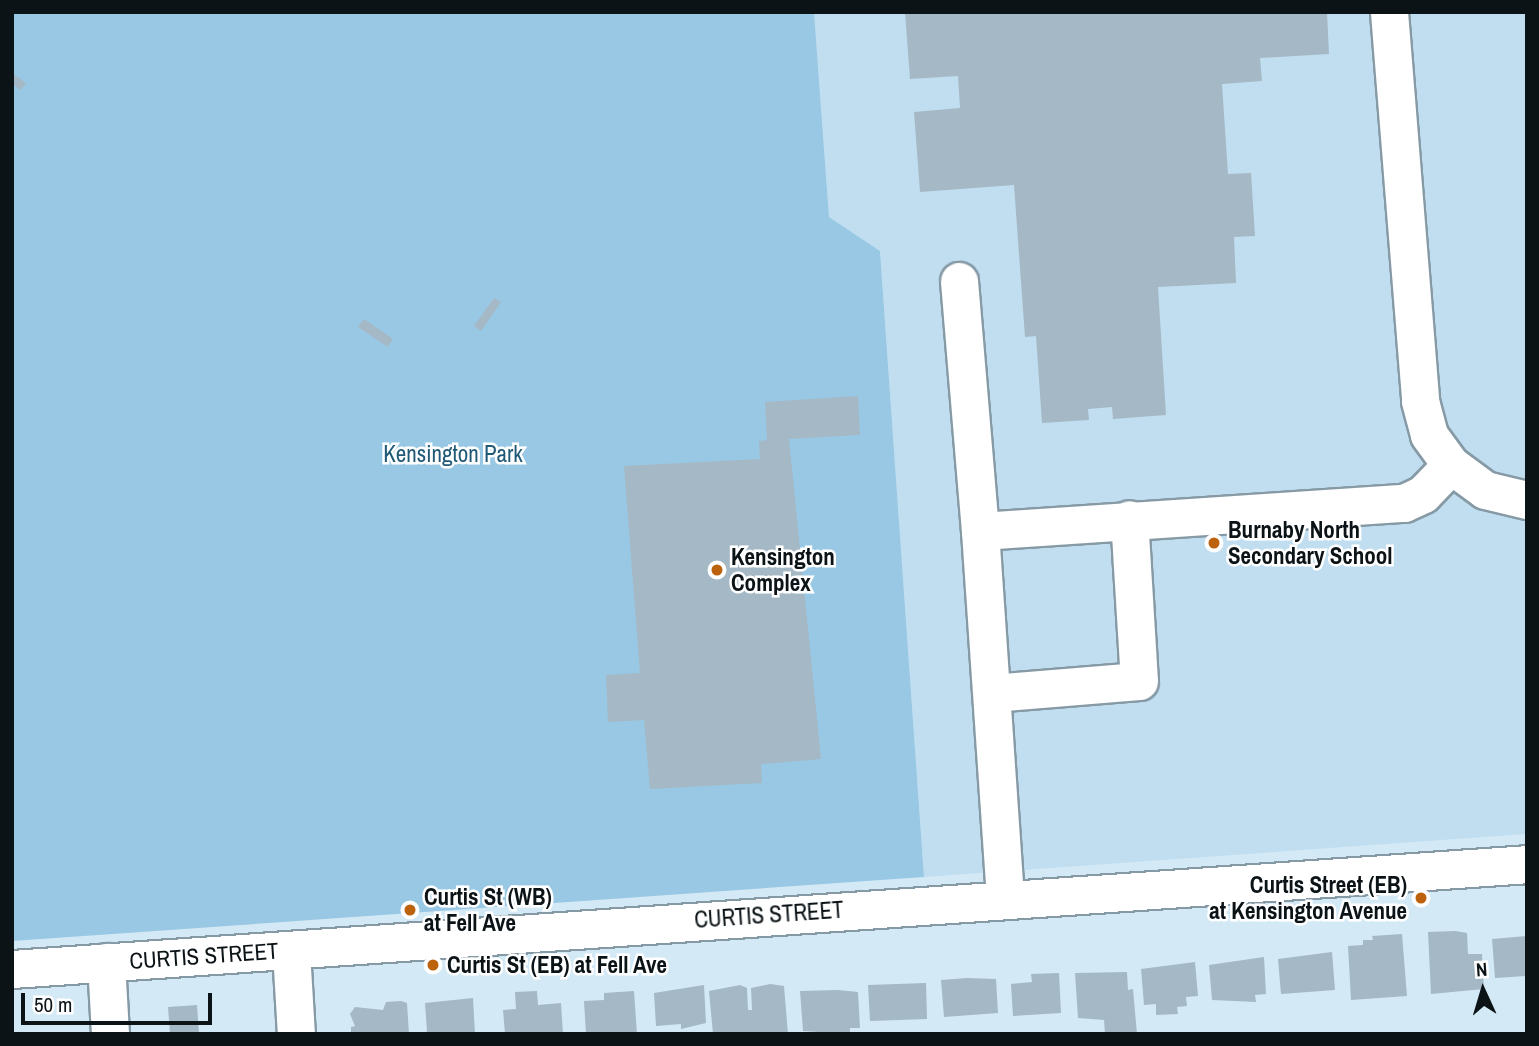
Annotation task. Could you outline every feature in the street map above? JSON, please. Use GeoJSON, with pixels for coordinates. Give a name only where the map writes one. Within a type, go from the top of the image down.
{"type":"FeatureCollection","features":[{"type":"Feature","properties":{"kind":"street"},"geometry":{"type":"LineString","coordinates":[[1389,12],[1420,401],[1429,435],[1451,465],[1485,490],[1527,500]]}},
{"type":"Feature","properties":{"kind":"street"},"geometry":{"type":"LineString","coordinates":[[959,281],[980,531],[1005,899]]}},
{"type":"Feature","properties":{"kind":"street"},"geometry":{"type":"LineString","coordinates":[[980,531],[1129,519],[1404,503],[1423,494],[1451,465]]}},
{"type":"Feature","properties":{"kind":"street"},"geometry":{"type":"LineString","coordinates":[[992,693],[1139,681],[1129,519]]}},
{"type":"Feature","properties":{"kind":"street","name":"CURTIS STREET"},"geometry":{"type":"LineString","coordinates":[[12,969],[1527,864]]}},
{"type":"Feature","properties":{"kind":"street"},"geometry":{"type":"LineString","coordinates":[[292,951],[296,1034]]}},
{"type":"Feature","properties":{"kind":"street"},"geometry":{"type":"LineString","coordinates":[[106,962],[110,1034]]}},
{"type":"Feature","properties":{"kind":"shaded area","name":"Burnaby North Secondary School"},"geometry":{"type":"Polygon","coordinates":[[[814,12],[1527,12],[1527,834],[924,877],[880,251],[829,217],[814,12]]]}},
{"type":"Feature","properties":{"kind":"green space","name":"Kensington Park"},"geometry":{"type":"Polygon","coordinates":[[[12,12],[814,12],[829,217],[880,251],[924,877],[12,941],[12,12]]]}},
{"type":"Feature","properties":{"kind":"building"},"geometry":{"type":"Polygon","coordinates":[[[905,12],[1327,12],[1329,54],[1260,58],[1262,81],[1222,84],[1228,174],[1251,173],[1255,236],[1234,237],[1236,283],[1158,287],[1166,415],[1113,419],[1112,407],[1088,409],[1089,420],[1042,423],[1036,336],[1025,337],[1014,185],[920,192],[914,112],[960,108],[958,76],[910,79],[905,12]]]}},
{"type":"Feature","properties":{"kind":"building"},"geometry":{"type":"Polygon","coordinates":[[[12,73],[26,83],[21,90],[12,84],[12,73]]]}},
{"type":"Feature","properties":{"kind":"building"},"geometry":{"type":"Polygon","coordinates":[[[494,298],[501,302],[481,331],[474,326],[494,298]]]}},
{"type":"Feature","properties":{"kind":"building"},"geometry":{"type":"Polygon","coordinates":[[[364,319],[393,339],[388,347],[358,327],[364,319]]]}},
{"type":"Feature","properties":{"kind":"building","name":"Kensington Complex"},"geometry":{"type":"Polygon","coordinates":[[[858,396],[860,435],[789,439],[821,759],[761,764],[762,783],[650,789],[644,720],[608,722],[606,675],[640,673],[624,466],[760,459],[759,441],[767,440],[765,402],[858,396]]]}},
{"type":"Feature","properties":{"kind":"building"},"geometry":{"type":"Polygon","coordinates":[[[1428,932],[1467,933],[1468,954],[1482,954],[1484,989],[1431,994],[1428,932]]]}},
{"type":"Feature","properties":{"kind":"building"},"geometry":{"type":"Polygon","coordinates":[[[1402,934],[1407,996],[1351,1000],[1348,946],[1363,945],[1363,940],[1373,940],[1372,936],[1402,934]]]}},
{"type":"Feature","properties":{"kind":"building"},"geometry":{"type":"Polygon","coordinates":[[[1527,936],[1527,976],[1495,978],[1492,939],[1527,936]]]}},
{"type":"Feature","properties":{"kind":"building"},"geometry":{"type":"Polygon","coordinates":[[[1332,952],[1335,990],[1281,994],[1278,959],[1332,952]]]}},
{"type":"Feature","properties":{"kind":"building"},"geometry":{"type":"Polygon","coordinates":[[[1264,957],[1266,994],[1255,995],[1256,1002],[1212,1000],[1209,965],[1264,957]]]}},
{"type":"Feature","properties":{"kind":"building"},"geometry":{"type":"Polygon","coordinates":[[[1195,962],[1198,996],[1186,997],[1187,1006],[1177,1007],[1178,1014],[1156,1015],[1156,1004],[1144,1005],[1141,969],[1195,962]]]}},
{"type":"Feature","properties":{"kind":"building"},"geometry":{"type":"Polygon","coordinates":[[[1127,972],[1128,990],[1133,989],[1137,1034],[1105,1034],[1104,1020],[1078,1018],[1075,973],[1127,972]]]}},
{"type":"Feature","properties":{"kind":"building"},"geometry":{"type":"Polygon","coordinates":[[[1059,973],[1061,1013],[1013,1016],[1011,984],[1032,982],[1031,974],[1059,973]]]}},
{"type":"Feature","properties":{"kind":"building"},"geometry":{"type":"Polygon","coordinates":[[[996,979],[998,1013],[944,1017],[941,980],[996,979]]]}},
{"type":"Feature","properties":{"kind":"building"},"geometry":{"type":"Polygon","coordinates":[[[926,983],[927,1019],[870,1021],[868,985],[926,983]]]}},
{"type":"Feature","properties":{"kind":"building"},"geometry":{"type":"Polygon","coordinates":[[[770,984],[784,986],[788,1034],[713,1034],[709,991],[740,985],[747,988],[748,1010],[752,1010],[751,988],[770,984]]]}},
{"type":"Feature","properties":{"kind":"building"},"geometry":{"type":"Polygon","coordinates":[[[704,985],[706,1023],[681,1029],[681,1024],[656,1026],[654,993],[704,985]]]}},
{"type":"Feature","properties":{"kind":"building"},"geometry":{"type":"Polygon","coordinates":[[[537,991],[538,1005],[561,1003],[563,1034],[505,1034],[503,1010],[516,1009],[515,992],[537,991]]]}},
{"type":"Feature","properties":{"kind":"building"},"geometry":{"type":"Polygon","coordinates":[[[634,991],[637,1034],[586,1034],[584,1001],[604,1000],[604,993],[634,991]]]}},
{"type":"Feature","properties":{"kind":"building"},"geometry":{"type":"Polygon","coordinates":[[[800,991],[858,992],[860,1028],[850,1028],[850,1034],[803,1031],[800,991]]]}},
{"type":"Feature","properties":{"kind":"building"},"geometry":{"type":"Polygon","coordinates":[[[473,998],[475,1034],[424,1034],[427,1031],[425,1003],[473,998]]]}},
{"type":"Feature","properties":{"kind":"building"},"geometry":{"type":"Polygon","coordinates":[[[386,1002],[407,1003],[409,1034],[351,1034],[351,1027],[355,1026],[350,1014],[355,1007],[383,1010],[386,1002]]]}},
{"type":"Feature","properties":{"kind":"building"},"geometry":{"type":"Polygon","coordinates":[[[197,1005],[199,1034],[170,1034],[168,1007],[197,1005]]]}},
{"type":"Feature","properties":{"kind":"place","name":"Burnaby North Secondary School"},"geometry":{"type":"Point","coordinates":[1214,543]}},
{"type":"Feature","properties":{"kind":"place","name":"Kensington Complex"},"geometry":{"type":"Point","coordinates":[717,570]}},
{"type":"Feature","properties":{"kind":"place","name":"Curtis Street (EB) at Kensington Avenue"},"geometry":{"type":"Point","coordinates":[1421,898]}},
{"type":"Feature","properties":{"kind":"place","name":"Curtis St (WB) at Fell Ave"},"geometry":{"type":"Point","coordinates":[410,910]}},
{"type":"Feature","properties":{"kind":"place","name":"Curtis St (EB) at Fell Ave"},"geometry":{"type":"Point","coordinates":[433,965]}}]}
